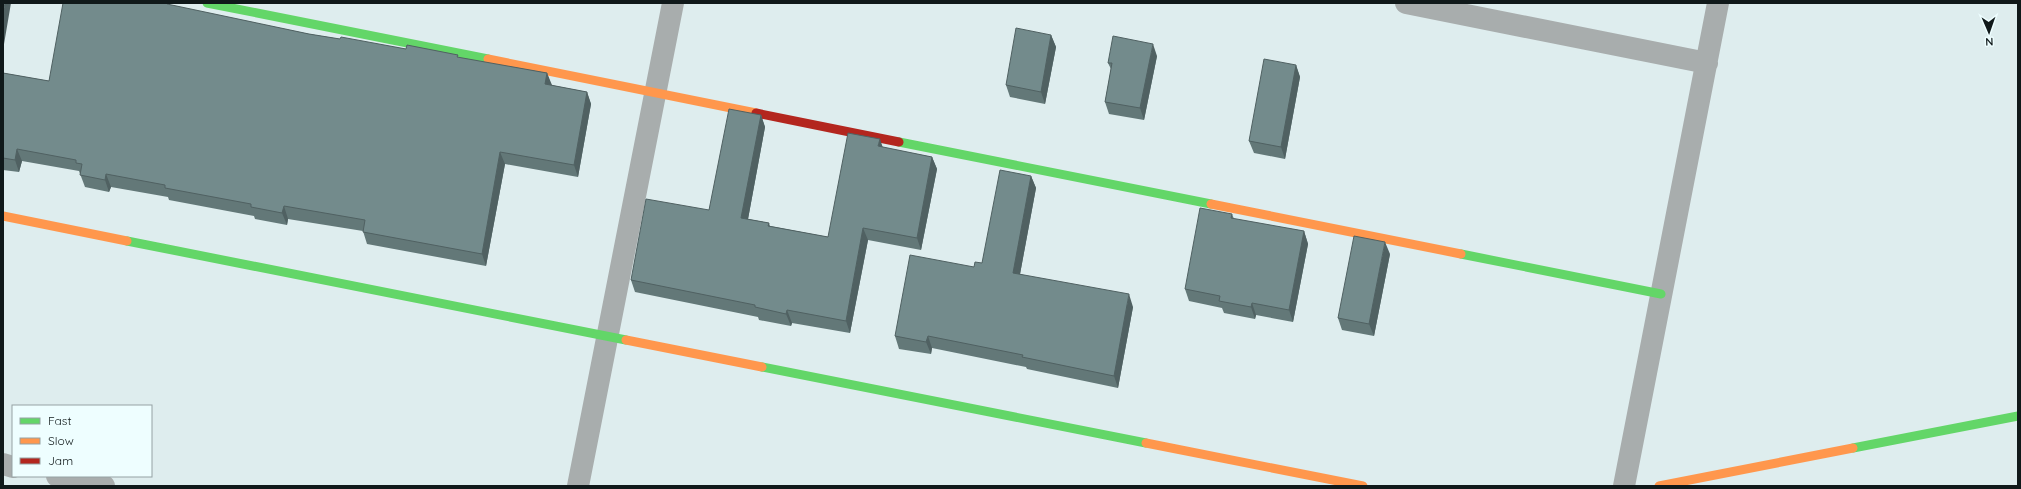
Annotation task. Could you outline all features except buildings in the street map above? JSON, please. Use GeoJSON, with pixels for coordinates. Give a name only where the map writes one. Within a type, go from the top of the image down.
{"type":"FeatureCollection","features":[{"type":"Feature","properties":{"kind":"street"},"geometry":{"type":"LineString","coordinates":[[207,3],[1661,294]]}},
{"type":"Feature","properties":{"kind":"street"},"geometry":{"type":"LineString","coordinates":[[578,486],[673,3]]}},
{"type":"Feature","properties":{"kind":"street"},"geometry":{"type":"LineString","coordinates":[[1406,3],[1707,63]]}},
{"type":"Feature","properties":{"kind":"street"},"geometry":{"type":"LineString","coordinates":[[1624,486],[1718,3]]}},
{"type":"Feature","properties":{"kind":"street"},"geometry":{"type":"LineString","coordinates":[[3,216],[1363,486]]}},
{"type":"Feature","properties":{"kind":"street"},"geometry":{"type":"LineString","coordinates":[[1659,486],[2018,416]]}},
{"type":"Feature","properties":{"kind":"street"},"geometry":{"type":"LineString","coordinates":[[62,477],[104,486]]}},
{"type":"Feature","properties":{"kind":"traffic: fast"},"geometry":{"type":"LineString","coordinates":[[207,3],[488,59]]}},
{"type":"Feature","properties":{"kind":"traffic: fast"},"geometry":{"type":"LineString","coordinates":[[899,142],[1211,204]]}},
{"type":"Feature","properties":{"kind":"traffic: fast"},"geometry":{"type":"LineString","coordinates":[[127,241],[626,340]]}},
{"type":"Feature","properties":{"kind":"traffic: fast"},"geometry":{"type":"LineString","coordinates":[[1461,254],[1661,294]]}},
{"type":"Feature","properties":{"kind":"traffic: fast"},"geometry":{"type":"LineString","coordinates":[[762,367],[1146,443]]}},
{"type":"Feature","properties":{"kind":"traffic: fast"},"geometry":{"type":"LineString","coordinates":[[1853,448],[2018,416]]}},
{"type":"Feature","properties":{"kind":"traffic: slow"},"geometry":{"type":"LineString","coordinates":[[488,59],[756,113]]}},
{"type":"Feature","properties":{"kind":"traffic: slow"},"geometry":{"type":"LineString","coordinates":[[1211,204],[1461,254]]}},
{"type":"Feature","properties":{"kind":"traffic: slow"},"geometry":{"type":"LineString","coordinates":[[3,216],[127,241]]}},
{"type":"Feature","properties":{"kind":"traffic: slow"},"geometry":{"type":"LineString","coordinates":[[626,340],[762,367]]}},
{"type":"Feature","properties":{"kind":"traffic: slow"},"geometry":{"type":"LineString","coordinates":[[1146,443],[1363,486]]}},
{"type":"Feature","properties":{"kind":"traffic: slow"},"geometry":{"type":"LineString","coordinates":[[1659,486],[1853,448]]}},
{"type":"Feature","properties":{"kind":"traffic: jam"},"geometry":{"type":"LineString","coordinates":[[756,113],[899,142]]}}]}
